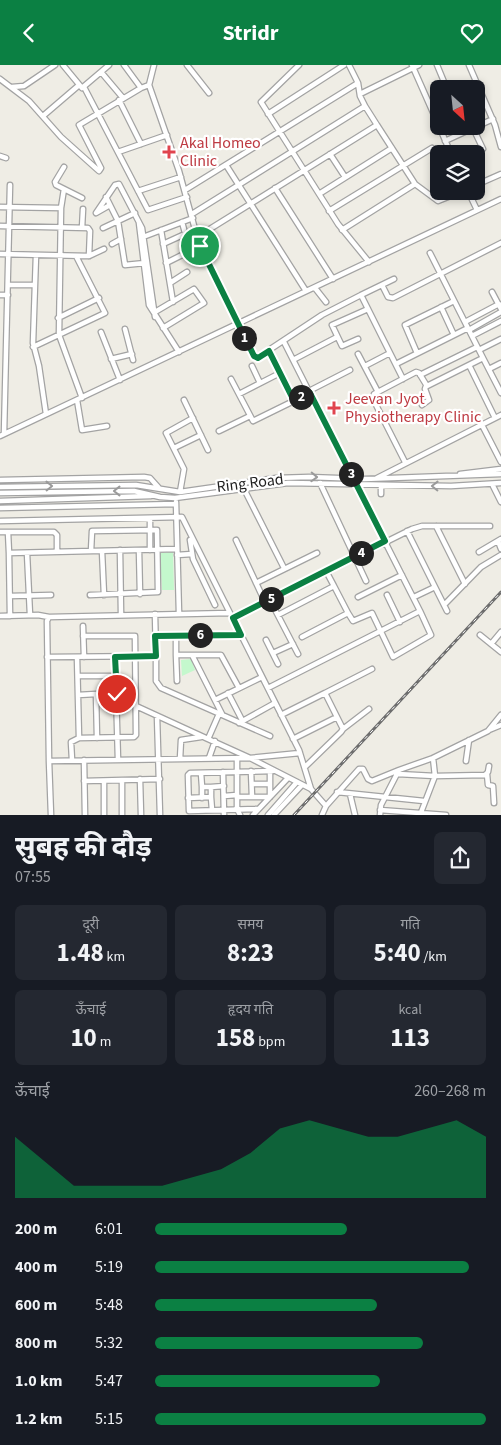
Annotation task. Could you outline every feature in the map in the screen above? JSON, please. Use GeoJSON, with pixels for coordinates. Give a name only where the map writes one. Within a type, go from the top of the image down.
{"type":"FeatureCollection","features":[{"type":"Feature","properties":{"kind":"street"},"geometry":{"type":"LineString","coordinates":[[12,87],[24,86],[55,65]]}},
{"type":"Feature","properties":{"kind":"street"},"geometry":{"type":"LineString","coordinates":[[63,65],[78,85],[84,87],[149,210],[187,197]]}},
{"type":"Feature","properties":{"kind":"street"},"geometry":{"type":"LineString","coordinates":[[84,87],[109,65]]}},
{"type":"Feature","properties":{"kind":"street"},"geometry":{"type":"LineString","coordinates":[[124,65],[141,88]]}},
{"type":"Feature","properties":{"kind":"street"},"geometry":{"type":"LineString","coordinates":[[187,65],[209,93]]}},
{"type":"Feature","properties":{"kind":"street"},"geometry":{"type":"LineString","coordinates":[[299,65],[261,102],[329,211],[369,262]]}},
{"type":"Feature","properties":{"kind":"street"},"geometry":{"type":"LineString","coordinates":[[268,114],[344,65]]}},
{"type":"Feature","properties":{"kind":"street"},"geometry":{"type":"LineString","coordinates":[[349,65],[366,106],[402,165],[415,184],[430,195]]}},
{"type":"Feature","properties":{"kind":"street"},"geometry":{"type":"LineString","coordinates":[[360,93],[413,66],[419,65]]}},
{"type":"Feature","properties":{"kind":"street"},"geometry":{"type":"LineString","coordinates":[[437,65],[443,80]]}},
{"type":"Feature","properties":{"kind":"street"},"geometry":{"type":"LineString","coordinates":[[469,65],[493,119],[501,145]]}},
{"type":"Feature","properties":{"kind":"street"},"geometry":{"type":"LineString","coordinates":[[153,66],[149,85],[181,177],[201,251],[254,356],[258,358],[322,315],[394,279]]}},
{"type":"Feature","properties":{"kind":"street"},"geometry":{"type":"LineString","coordinates":[[413,66],[430,105]]}},
{"type":"Feature","properties":{"kind":"street"},"geometry":{"type":"LineString","coordinates":[[101,72],[121,99],[141,144]]}},
{"type":"Feature","properties":{"kind":"street"},"geometry":{"type":"LineString","coordinates":[[0,79],[12,87],[43,116],[66,142],[100,171],[101,169],[78,126],[121,99],[149,85]]}},
{"type":"Feature","properties":{"kind":"street"},"geometry":{"type":"LineString","coordinates":[[185,191],[358,83]]}},
{"type":"Feature","properties":{"kind":"street"},"geometry":{"type":"LineString","coordinates":[[43,116],[78,85]]}},
{"type":"Feature","properties":{"kind":"street"},"geometry":{"type":"LineString","coordinates":[[141,237],[182,222],[366,106]]}},
{"type":"Feature","properties":{"kind":"street"},"geometry":{"type":"LineString","coordinates":[[485,123],[493,119]]}},
{"type":"Feature","properties":{"kind":"street"},"geometry":{"type":"LineString","coordinates":[[197,237],[378,125]]}},
{"type":"Feature","properties":{"kind":"street"},"geometry":{"type":"LineString","coordinates":[[118,152],[167,135]]}},
{"type":"Feature","properties":{"kind":"street"},"geometry":{"type":"LineString","coordinates":[[443,135],[447,145]]}},
{"type":"Feature","properties":{"kind":"street"},"geometry":{"type":"LineString","coordinates":[[445,141],[459,135]]}},
{"type":"Feature","properties":{"kind":"street"},"geometry":{"type":"LineString","coordinates":[[319,194],[392,148]]}},
{"type":"Feature","properties":{"kind":"street"},"geometry":{"type":"LineString","coordinates":[[329,211],[430,148]]}},
{"type":"Feature","properties":{"kind":"street"},"geometry":{"type":"LineString","coordinates":[[330,154],[345,177]]}},
{"type":"Feature","properties":{"kind":"street"},"geometry":{"type":"LineString","coordinates":[[0,156],[6,158]]}},
{"type":"Feature","properties":{"kind":"street"},"geometry":{"type":"LineString","coordinates":[[226,165],[306,291]]}},
{"type":"Feature","properties":{"kind":"street"},"geometry":{"type":"LineString","coordinates":[[64,167],[55,183],[82,198]]}},
{"type":"Feature","properties":{"kind":"street"},"geometry":{"type":"LineString","coordinates":[[485,181],[501,174]]}},
{"type":"Feature","properties":{"kind":"street"},"geometry":{"type":"LineString","coordinates":[[138,191],[181,177]]}},
{"type":"Feature","properties":{"kind":"street"},"geometry":{"type":"LineString","coordinates":[[110,205],[96,213],[115,185],[119,184],[139,222],[150,290],[149,305],[178,352]]}},
{"type":"Feature","properties":{"kind":"street"},"geometry":{"type":"LineString","coordinates":[[342,230],[415,184]]}},
{"type":"Feature","properties":{"kind":"street"},"geometry":{"type":"LineString","coordinates":[[10,185],[8,295],[2,435],[501,199]]}},
{"type":"Feature","properties":{"kind":"street"},"geometry":{"type":"LineString","coordinates":[[275,188],[333,279]]}},
{"type":"Feature","properties":{"kind":"street"},"geometry":{"type":"LineString","coordinates":[[64,189],[60,227],[59,335],[79,399],[82,430],[107,426]]}},
{"type":"Feature","properties":{"kind":"street"},"geometry":{"type":"LineString","coordinates":[[106,197],[118,221],[125,265],[145,263]]}},
{"type":"Feature","properties":{"kind":"street"},"geometry":{"type":"LineString","coordinates":[[472,200],[477,210]]}},
{"type":"Feature","properties":{"kind":"street"},"geometry":{"type":"LineString","coordinates":[[0,207],[61,208]]}},
{"type":"Feature","properties":{"kind":"street"},"geometry":{"type":"LineString","coordinates":[[82,209],[82,228]]}},
{"type":"Feature","properties":{"kind":"street"},"geometry":{"type":"LineString","coordinates":[[103,229],[135,213]]}},
{"type":"Feature","properties":{"kind":"street"},"geometry":{"type":"LineString","coordinates":[[166,263],[189,252],[182,222]]}},
{"type":"Feature","properties":{"kind":"street"},"geometry":{"type":"LineString","coordinates":[[0,226],[60,227],[90,230],[89,256]]}},
{"type":"Feature","properties":{"kind":"street"},"geometry":{"type":"LineString","coordinates":[[161,230],[173,302]]}},
{"type":"Feature","properties":{"kind":"street"},"geometry":{"type":"LineString","coordinates":[[163,244],[185,234]]}},
{"type":"Feature","properties":{"kind":"street"},"geometry":{"type":"LineString","coordinates":[[112,244],[122,239]]}},
{"type":"Feature","properties":{"kind":"street"},"geometry":{"type":"LineString","coordinates":[[382,285],[388,297],[393,298],[501,243]]}},
{"type":"Feature","properties":{"kind":"street"},"geometry":{"type":"LineString","coordinates":[[0,254],[89,256],[104,249]]}},
{"type":"Feature","properties":{"kind":"street"},"geometry":{"type":"LineString","coordinates":[[430,253],[501,393]]}},
{"type":"Feature","properties":{"kind":"street"},"geometry":{"type":"LineString","coordinates":[[36,255],[33,347],[39,366],[46,414]]}},
{"type":"Feature","properties":{"kind":"street"},"geometry":{"type":"LineString","coordinates":[[33,347],[105,313],[76,256]]}},
{"type":"Feature","properties":{"kind":"street"},"geometry":{"type":"LineString","coordinates":[[170,283],[187,272]]}},
{"type":"Feature","properties":{"kind":"street"},"geometry":{"type":"LineString","coordinates":[[8,285],[34,285]]}},
{"type":"Feature","properties":{"kind":"street"},"geometry":{"type":"LineString","coordinates":[[315,288],[326,302]]}},
{"type":"Feature","properties":{"kind":"street"},"geometry":{"type":"LineString","coordinates":[[155,314],[194,289],[204,303],[163,328]]}},
{"type":"Feature","properties":{"kind":"street"},"geometry":{"type":"LineString","coordinates":[[492,292],[500,308]]}},
{"type":"Feature","properties":{"kind":"street"},"geometry":{"type":"LineString","coordinates":[[0,295],[8,295]]}},
{"type":"Feature","properties":{"kind":"street"},"geometry":{"type":"LineString","coordinates":[[361,295],[404,379]]}},
{"type":"Feature","properties":{"kind":"street"},"geometry":{"type":"LineString","coordinates":[[496,299],[501,297]]}},
{"type":"Feature","properties":{"kind":"street"},"geometry":{"type":"LineString","coordinates":[[58,317],[99,298]]}},
{"type":"Feature","properties":{"kind":"street"},"geometry":{"type":"LineString","coordinates":[[417,353],[405,325],[454,301]]}},
{"type":"Feature","properties":{"kind":"street"},"geometry":{"type":"LineString","coordinates":[[441,307],[454,335]]}},
{"type":"Feature","properties":{"kind":"street"},"geometry":{"type":"LineString","coordinates":[[465,322],[500,308]]}},
{"type":"Feature","properties":{"kind":"street"},"geometry":{"type":"LineString","coordinates":[[396,364],[468,329],[500,308]]}},
{"type":"Feature","properties":{"kind":"street"},"geometry":{"type":"LineString","coordinates":[[358,339],[343,346],[332,325],[368,309]]}},
{"type":"Feature","properties":{"kind":"street"},"geometry":{"type":"LineString","coordinates":[[472,336],[501,321]]}},
{"type":"Feature","properties":{"kind":"street"},"geometry":{"type":"LineString","coordinates":[[124,329],[134,360]]}},
{"type":"Feature","properties":{"kind":"street"},"geometry":{"type":"LineString","coordinates":[[101,333],[120,380]]}},
{"type":"Feature","properties":{"kind":"street"},"geometry":{"type":"LineString","coordinates":[[293,360],[337,337]]}},
{"type":"Feature","properties":{"kind":"street"},"geometry":{"type":"LineString","coordinates":[[420,375],[501,339]]}},
{"type":"Feature","properties":{"kind":"street"},"geometry":{"type":"LineString","coordinates":[[284,341],[414,597],[431,635],[393,657],[372,613],[353,621],[326,571]]}},
{"type":"Feature","properties":{"kind":"street"},"geometry":{"type":"LineString","coordinates":[[269,351],[294,401]]}},
{"type":"Feature","properties":{"kind":"street"},"geometry":{"type":"LineString","coordinates":[[364,366],[390,353]]}},
{"type":"Feature","properties":{"kind":"street"},"geometry":{"type":"LineString","coordinates":[[112,359],[132,354]]}},
{"type":"Feature","properties":{"kind":"street"},"geometry":{"type":"LineString","coordinates":[[358,354],[378,392]]}},
{"type":"Feature","properties":{"kind":"street"},"geometry":{"type":"LineString","coordinates":[[426,386],[483,358]]}},
{"type":"Feature","properties":{"kind":"street"},"geometry":{"type":"LineString","coordinates":[[489,369],[501,363]]}},
{"type":"Feature","properties":{"kind":"street"},"geometry":{"type":"LineString","coordinates":[[468,365],[495,418]]}},
{"type":"Feature","properties":{"kind":"street"},"geometry":{"type":"LineString","coordinates":[[252,366],[260,383]]}},
{"type":"Feature","properties":{"kind":"street"},"geometry":{"type":"LineString","coordinates":[[231,379],[250,416],[255,421],[350,370]]}},
{"type":"Feature","properties":{"kind":"street"},"geometry":{"type":"LineString","coordinates":[[406,463],[373,399],[374,395],[416,372],[420,375],[426,386],[425,391],[429,400],[422,405]]}},
{"type":"Feature","properties":{"kind":"street"},"geometry":{"type":"LineString","coordinates":[[239,394],[280,373]]}},
{"type":"Feature","properties":{"kind":"street"},"geometry":{"type":"LineString","coordinates":[[184,400],[208,449]]}},
{"type":"Feature","properties":{"kind":"street"},"geometry":{"type":"LineString","coordinates":[[376,479],[501,415]]}},
{"type":"Feature","properties":{"kind":"street"},"geometry":{"type":"LineString","coordinates":[[219,431],[250,416]]}},
{"type":"Feature","properties":{"kind":"street"},"geometry":{"type":"LineString","coordinates":[[180,492],[185,473],[167,431],[193,418]]}},
{"type":"Feature","properties":{"kind":"street"},"geometry":{"type":"LineString","coordinates":[[482,425],[501,462]]}},
{"type":"Feature","properties":{"kind":"street"},"geometry":{"type":"LineString","coordinates":[[174,448],[201,435]]}},
{"type":"Feature","properties":{"kind":"street"},"geometry":{"type":"LineString","coordinates":[[451,477],[464,473],[501,469]]}},
{"type":"Feature","properties":{"kind":"street","name":"Ring Road"},"geometry":{"type":"LineString","coordinates":[[0,487],[136,485],[180,492],[276,478],[376,479],[501,474]]}},
{"type":"Feature","properties":{"kind":"street"},"geometry":{"type":"LineString","coordinates":[[0,480],[144,477],[150,478],[159,489]]}},
{"type":"Feature","properties":{"kind":"street","name":"Ring Road"},"geometry":{"type":"LineString","coordinates":[[0,493],[134,491],[175,498],[288,483],[451,486],[501,484]]}},
{"type":"Feature","properties":{"kind":"street"},"geometry":{"type":"LineString","coordinates":[[320,483],[366,581]]}},
{"type":"Feature","properties":{"kind":"street"},"geometry":{"type":"LineString","coordinates":[[451,486],[461,488],[501,484]]}},
{"type":"Feature","properties":{"kind":"street"},"geometry":{"type":"LineString","coordinates":[[381,485],[381,494]]}},
{"type":"Feature","properties":{"kind":"street"},"geometry":{"type":"LineString","coordinates":[[493,486],[501,502]]}},
{"type":"Feature","properties":{"kind":"street"},"geometry":{"type":"LineString","coordinates":[[244,489],[284,568]]}},
{"type":"Feature","properties":{"kind":"street"},"geometry":{"type":"LineString","coordinates":[[0,501],[155,496]]}},
{"type":"Feature","properties":{"kind":"street"},"geometry":{"type":"LineString","coordinates":[[175,498],[179,613]]}},
{"type":"Feature","properties":{"kind":"street"},"geometry":{"type":"LineString","coordinates":[[60,499],[60,507]]}},
{"type":"Feature","properties":{"kind":"street"},"geometry":{"type":"LineString","coordinates":[[0,508],[176,504]]}},
{"type":"Feature","properties":{"kind":"street"},"geometry":{"type":"LineString","coordinates":[[0,521],[176,517],[185,520],[294,739],[311,789]]}},
{"type":"Feature","properties":{"kind":"street"},"geometry":{"type":"LineString","coordinates":[[150,518],[150,550]]}},
{"type":"Feature","properties":{"kind":"street"},"geometry":{"type":"LineString","coordinates":[[436,526],[465,584]]}},
{"type":"Feature","properties":{"kind":"street"},"geometry":{"type":"LineString","coordinates":[[233,618],[385,541],[417,527],[490,526]]}},
{"type":"Feature","properties":{"kind":"street"},"geometry":{"type":"LineString","coordinates":[[90,595],[159,591],[157,531],[150,529],[92,531],[91,551]]}},
{"type":"Feature","properties":{"kind":"street"},"geometry":{"type":"LineString","coordinates":[[407,531],[447,611]]}},
{"type":"Feature","properties":{"kind":"street"},"geometry":{"type":"LineString","coordinates":[[0,532],[54,532],[57,535],[57,551]]}},
{"type":"Feature","properties":{"kind":"street"},"geometry":{"type":"LineString","coordinates":[[8,532],[10,616]]}},
{"type":"Feature","properties":{"kind":"street"},"geometry":{"type":"LineString","coordinates":[[190,540],[192,554],[215,605]]}},
{"type":"Feature","properties":{"kind":"street"},"geometry":{"type":"LineString","coordinates":[[236,540],[256,583],[278,615],[298,654]]}},
{"type":"Feature","properties":{"kind":"street"},"geometry":{"type":"LineString","coordinates":[[479,552],[499,540],[501,549]]}},
{"type":"Feature","properties":{"kind":"street"},"geometry":{"type":"LineString","coordinates":[[9,553],[177,549]]}},
{"type":"Feature","properties":{"kind":"street"},"geometry":{"type":"LineString","coordinates":[[139,550],[140,593]]}},
{"type":"Feature","properties":{"kind":"street"},"geometry":{"type":"LineString","coordinates":[[102,551],[104,595]]}},
{"type":"Feature","properties":{"kind":"street"},"geometry":{"type":"LineString","coordinates":[[120,551],[121,614]]}},
{"type":"Feature","properties":{"kind":"street"},"geometry":{"type":"LineString","coordinates":[[28,553],[30,615]]}},
{"type":"Feature","properties":{"kind":"street"},"geometry":{"type":"LineString","coordinates":[[256,583],[317,553]]}},
{"type":"Feature","properties":{"kind":"street"},"geometry":{"type":"LineString","coordinates":[[177,555],[192,554]]}},
{"type":"Feature","properties":{"kind":"street"},"geometry":{"type":"LineString","coordinates":[[444,605],[481,567],[501,555]]}},
{"type":"Feature","properties":{"kind":"street"},"geometry":{"type":"LineString","coordinates":[[358,597],[402,575]]}},
{"type":"Feature","properties":{"kind":"street"},"geometry":{"type":"LineString","coordinates":[[278,615],[334,587]]}},
{"type":"Feature","properties":{"kind":"street"},"geometry":{"type":"LineString","coordinates":[[414,597],[435,587]]}},
{"type":"Feature","properties":{"kind":"street"},"geometry":{"type":"LineString","coordinates":[[10,596],[51,595]]}},
{"type":"Feature","properties":{"kind":"street"},"geometry":{"type":"LineString","coordinates":[[387,595],[400,621]]}},
{"type":"Feature","properties":{"kind":"street"},"geometry":{"type":"LineString","coordinates":[[268,688],[420,611]]}},
{"type":"Feature","properties":{"kind":"street"},"geometry":{"type":"LineString","coordinates":[[0,616],[30,615],[49,617],[230,613]]}},
{"type":"Feature","properties":{"kind":"street"},"geometry":{"type":"LineString","coordinates":[[302,637],[348,613]]}},
{"type":"Feature","properties":{"kind":"street"},"geometry":{"type":"LineString","coordinates":[[155,614],[158,686],[270,736]]}},
{"type":"Feature","properties":{"kind":"street"},"geometry":{"type":"LineString","coordinates":[[49,617],[46,621],[51,815]]}},
{"type":"Feature","properties":{"kind":"street"},"geometry":{"type":"LineString","coordinates":[[83,627],[84,657]]}},
{"type":"Feature","properties":{"kind":"street"},"geometry":{"type":"LineString","coordinates":[[491,644],[501,632]]}},
{"type":"Feature","properties":{"kind":"street"},"geometry":{"type":"LineString","coordinates":[[72,761],[71,743],[79,738],[136,737],[136,638],[133,635],[83,636]]}},
{"type":"Feature","properties":{"kind":"street"},"geometry":{"type":"LineString","coordinates":[[155,636],[241,635]]}},
{"type":"Feature","properties":{"kind":"street"},"geometry":{"type":"LineString","coordinates":[[480,635],[501,652]]}},
{"type":"Feature","properties":{"kind":"street"},"geometry":{"type":"LineString","coordinates":[[176,636],[177,681]]}},
{"type":"Feature","properties":{"kind":"street"},"geometry":{"type":"LineString","coordinates":[[266,640],[278,664]]}},
{"type":"Feature","properties":{"kind":"street"},"geometry":{"type":"LineString","coordinates":[[272,653],[293,644]]}},
{"type":"Feature","properties":{"kind":"street"},"geometry":{"type":"LineString","coordinates":[[176,655],[221,655],[239,688]]}},
{"type":"Feature","properties":{"kind":"street"},"geometry":{"type":"LineString","coordinates":[[192,655],[221,715]]}},
{"type":"Feature","properties":{"kind":"street"},"geometry":{"type":"LineString","coordinates":[[47,657],[156,656]]}},
{"type":"Feature","properties":{"kind":"street"},"geometry":{"type":"LineString","coordinates":[[77,657],[79,738]]}},
{"type":"Feature","properties":{"kind":"street"},"geometry":{"type":"LineString","coordinates":[[115,657],[118,760]]}},
{"type":"Feature","properties":{"kind":"street"},"geometry":{"type":"LineString","coordinates":[[281,715],[372,669]]}},
{"type":"Feature","properties":{"kind":"street"},"geometry":{"type":"LineString","coordinates":[[78,676],[116,676]]}},
{"type":"Feature","properties":{"kind":"street"},"geometry":{"type":"LineString","coordinates":[[215,700],[262,677]]}},
{"type":"Feature","properties":{"kind":"street"},"geometry":{"type":"LineString","coordinates":[[228,693],[240,721]]}},
{"type":"Feature","properties":{"kind":"street"},"geometry":{"type":"LineString","coordinates":[[325,693],[343,729]]}},
{"type":"Feature","properties":{"kind":"street"},"geometry":{"type":"LineString","coordinates":[[96,694],[97,738]]}},
{"type":"Feature","properties":{"kind":"street"},"geometry":{"type":"LineString","coordinates":[[78,695],[117,694]]}},
{"type":"Feature","properties":{"kind":"street"},"geometry":{"type":"LineString","coordinates":[[240,721],[275,703]]}},
{"type":"Feature","properties":{"kind":"street"},"geometry":{"type":"LineString","coordinates":[[136,706],[250,758],[272,771],[311,789],[326,806]]}},
{"type":"Feature","properties":{"kind":"street"},"geometry":{"type":"LineString","coordinates":[[305,767],[343,729],[369,709]]}},
{"type":"Feature","properties":{"kind":"street"},"geometry":{"type":"LineString","coordinates":[[208,739],[221,715]]}},
{"type":"Feature","properties":{"kind":"street"},"geometry":{"type":"LineString","coordinates":[[488,731],[501,715]]}},
{"type":"Feature","properties":{"kind":"street"},"geometry":{"type":"LineString","coordinates":[[157,716],[160,815]]}},
{"type":"Feature","properties":{"kind":"street"},"geometry":{"type":"LineString","coordinates":[[294,739],[337,717]]}},
{"type":"Feature","properties":{"kind":"street"},"geometry":{"type":"LineString","coordinates":[[322,815],[326,806],[337,792],[361,768],[372,781],[433,758],[501,725]]}},
{"type":"Feature","properties":{"kind":"street"},"geometry":{"type":"LineString","coordinates":[[180,759],[181,740],[203,737]]}},
{"type":"Feature","properties":{"kind":"street"},"geometry":{"type":"LineString","coordinates":[[466,761],[469,740]]}},
{"type":"Feature","properties":{"kind":"street"},"geometry":{"type":"LineString","coordinates":[[209,759],[214,741]]}},
{"type":"Feature","properties":{"kind":"street"},"geometry":{"type":"LineString","coordinates":[[49,761],[250,758],[300,753]]}},
{"type":"Feature","properties":{"kind":"street"},"geometry":{"type":"LineString","coordinates":[[237,758],[237,796],[240,815]]}},
{"type":"Feature","properties":{"kind":"street"},"geometry":{"type":"LineString","coordinates":[[420,814],[435,776],[433,758]]}},
{"type":"Feature","properties":{"kind":"street"},"geometry":{"type":"LineString","coordinates":[[84,760],[85,815]]}},
{"type":"Feature","properties":{"kind":"street"},"geometry":{"type":"LineString","coordinates":[[488,766],[488,785],[493,786],[494,803]]}},
{"type":"Feature","properties":{"kind":"street"},"geometry":{"type":"LineString","coordinates":[[258,809],[238,809],[224,812],[212,810],[189,813],[188,775],[237,771],[272,771]]}},
{"type":"Feature","properties":{"kind":"street"},"geometry":{"type":"LineString","coordinates":[[251,771],[252,797]]}},
{"type":"Feature","properties":{"kind":"street"},"geometry":{"type":"LineString","coordinates":[[270,797],[272,771]]}},
{"type":"Feature","properties":{"kind":"street"},"geometry":{"type":"LineString","coordinates":[[223,772],[224,812]]}},
{"type":"Feature","properties":{"kind":"street"},"geometry":{"type":"LineString","coordinates":[[399,772],[435,776],[487,774]]}},
{"type":"Feature","properties":{"kind":"street"},"geometry":{"type":"LineString","coordinates":[[399,772],[380,813],[446,815]]}},
{"type":"Feature","properties":{"kind":"street"},"geometry":{"type":"LineString","coordinates":[[201,773],[202,798]]}},
{"type":"Feature","properties":{"kind":"street"},"geometry":{"type":"LineString","coordinates":[[253,815],[288,778]]}},
{"type":"Feature","properties":{"kind":"street"},"geometry":{"type":"LineString","coordinates":[[140,779],[141,815]]}},
{"type":"Feature","properties":{"kind":"street"},"geometry":{"type":"LineString","coordinates":[[84,781],[160,779]]}},
{"type":"Feature","properties":{"kind":"street"},"geometry":{"type":"LineString","coordinates":[[122,780],[122,815]]}},
{"type":"Feature","properties":{"kind":"street"},"geometry":{"type":"LineString","coordinates":[[104,781],[104,815]]}},
{"type":"Feature","properties":{"kind":"street"},"geometry":{"type":"LineString","coordinates":[[268,815],[297,782]]}},
{"type":"Feature","properties":{"kind":"street"},"geometry":{"type":"LineString","coordinates":[[252,785],[270,784]]}},
{"type":"Feature","properties":{"kind":"street"},"geometry":{"type":"LineString","coordinates":[[274,815],[302,785]]}},
{"type":"Feature","properties":{"kind":"street"},"geometry":{"type":"LineString","coordinates":[[202,787],[224,787]]}},
{"type":"Feature","properties":{"kind":"street"},"geometry":{"type":"LineString","coordinates":[[210,787],[212,810]]}},
{"type":"Feature","properties":{"kind":"street"},"geometry":{"type":"LineString","coordinates":[[337,792],[424,801]]}},
{"type":"Feature","properties":{"kind":"street"},"geometry":{"type":"LineString","coordinates":[[350,794],[355,815]]}},
{"type":"Feature","properties":{"kind":"street"},"geometry":{"type":"LineString","coordinates":[[224,795],[270,797]]}},
{"type":"Feature","properties":{"kind":"street"},"geometry":{"type":"LineString","coordinates":[[188,798],[211,797]]}},
{"type":"Feature","properties":{"kind":"green space"},"geometry":{"type":"Polygon","coordinates":[[[173,552],[174,590],[162,590],[160,553],[173,552]]]}},
{"type":"Feature","properties":{"kind":"green space"},"geometry":{"type":"Polygon","coordinates":[[[191,659],[195,670],[182,676],[181,660],[191,659]]]}},
{"type":"Feature","properties":{"kind":"railway"},"geometry":{"type":"LineString","coordinates":[[294,815],[501,592]]}},
{"type":"Feature","properties":{"kind":"place","name":"Akal Homeo Clinic"},"geometry":{"type":"Point","coordinates":[169,152]}},
{"type":"Feature","properties":{"kind":"place","name":"Jeevan Jyot Physiotherapy Clinic"},"geometry":{"type":"Point","coordinates":[334,408]}},
{"type":"Feature","properties":{"kind":"route"},"geometry":{"type":"LineString","coordinates":[[117,694],[115,657],[156,656],[155,636],[241,635],[233,618],[385,541],[310,393],[294,401],[269,351],[258,358],[254,356],[200,246]]}}]}
